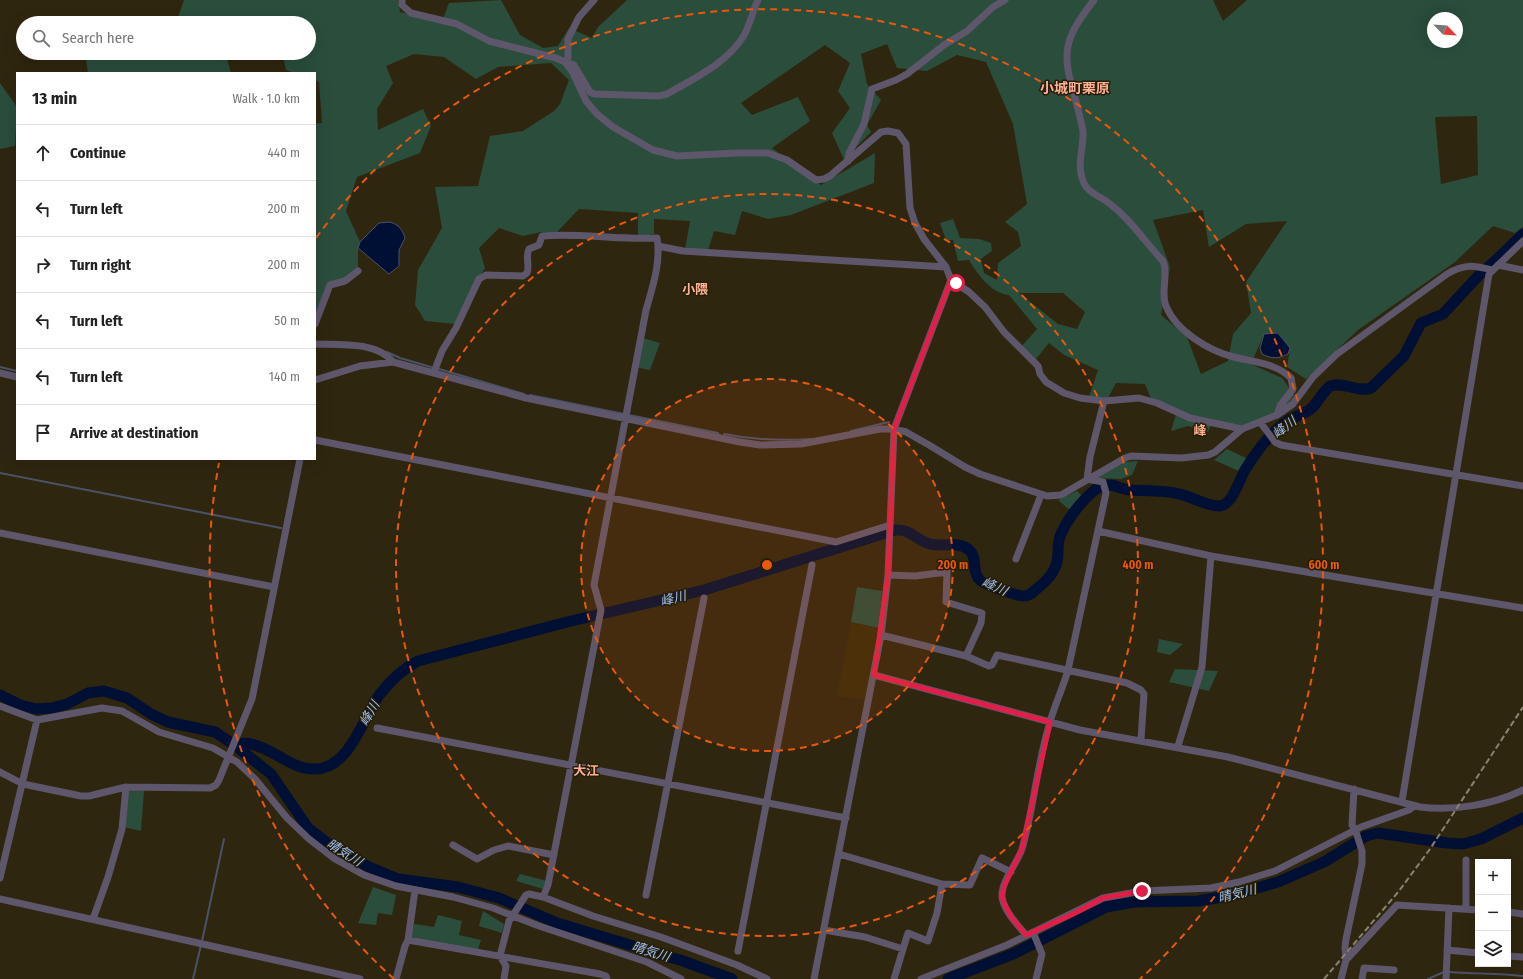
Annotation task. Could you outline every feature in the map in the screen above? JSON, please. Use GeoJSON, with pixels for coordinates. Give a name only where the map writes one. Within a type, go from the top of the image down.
{"type":"FeatureCollection","features":[{"type":"Feature","properties":{"kind":"street"},"geometry":{"type":"LineString","coordinates":[[402,0],[402,5],[411,13],[445,20],[489,41],[556,58],[574,65],[590,92],[594,94],[659,96],[666,94],[712,67],[738,44],[744,37],[758,0]]}},
{"type":"Feature","properties":{"kind":"street"},"geometry":{"type":"LineString","coordinates":[[564,62],[568,58],[568,39],[579,17],[594,0]]}},
{"type":"Feature","properties":{"kind":"street"},"geometry":{"type":"LineString","coordinates":[[848,161],[849,153],[864,124],[872,89],[907,74],[944,45],[967,31],[993,7],[1005,0]]}},
{"type":"Feature","properties":{"kind":"street"},"geometry":{"type":"LineString","coordinates":[[1094,0],[1074,30],[1069,41],[1066,56],[1068,74],[1083,131],[1080,162],[1084,183],[1091,192],[1123,215],[1163,261],[1166,269],[1164,292],[1166,306],[1180,325],[1199,340],[1221,353],[1278,369],[1291,378],[1293,389],[1280,406],[1277,415]]}},
{"type":"Feature","properties":{"kind":"street"},"geometry":{"type":"LineString","coordinates":[[564,62],[572,71],[586,101],[597,114],[613,127],[661,153],[677,156],[768,153],[787,160],[816,180],[824,179],[830,176],[881,132],[893,131],[903,138],[906,144],[908,156],[910,208],[915,223],[924,239],[946,267],[951,280],[969,292],[985,307],[1004,332],[1038,366],[1040,374],[1046,382],[1073,396],[1104,401],[1139,398],[1157,403],[1190,418],[1242,429]]}},
{"type":"Feature","properties":{"kind":"street"},"geometry":{"type":"LineString","coordinates":[[434,372],[442,351],[456,328],[479,279],[486,275],[523,276],[527,273],[529,267],[527,254],[529,249],[539,245],[542,236],[589,236],[628,239],[657,238],[658,246],[656,275],[646,310],[594,585],[601,610],[599,622],[548,885],[543,897]]}},
{"type":"Feature","properties":{"kind":"street"},"geometry":{"type":"LineString","coordinates":[[1402,801],[1490,274],[1492,270],[1523,241]]}},
{"type":"Feature","properties":{"kind":"street"},"geometry":{"type":"LineString","coordinates":[[658,246],[683,251],[946,267]]}},
{"type":"Feature","properties":{"kind":"street"},"geometry":{"type":"LineString","coordinates":[[1498,265],[1523,270]]}},
{"type":"Feature","properties":{"kind":"street"},"geometry":{"type":"LineString","coordinates":[[316,380],[360,366],[392,362],[434,372],[526,398],[740,442],[767,445],[801,444],[880,429],[894,429],[906,432],[965,468],[980,474],[1041,495],[1061,495],[1119,460],[1131,456],[1182,458],[1208,455],[1215,452],[1242,429],[1277,415],[1293,404],[1323,366],[1350,343],[1456,269],[1463,266],[1492,270]]}},
{"type":"Feature","properties":{"kind":"street"},"geometry":{"type":"LineString","coordinates":[[316,321],[330,285],[345,281],[358,271]]}},
{"type":"Feature","properties":{"kind":"street"},"geometry":{"type":"LineString","coordinates":[[814,979],[881,635],[888,575],[894,429],[951,280]]}},
{"type":"Feature","properties":{"kind":"street"},"geometry":{"type":"LineString","coordinates":[[316,344],[364,347],[389,357],[392,362]]}},
{"type":"Feature","properties":{"kind":"street"},"geometry":{"type":"LineString","coordinates":[[0,373],[16,377]]}},
{"type":"Feature","properties":{"kind":"street"},"geometry":{"type":"LineString","coordinates":[[1087,479],[1090,457],[1104,401]]}},
{"type":"Feature","properties":{"kind":"street"},"geometry":{"type":"LineString","coordinates":[[1260,422],[1275,442],[1281,445],[1523,486]]}},
{"type":"Feature","properties":{"kind":"street"},"geometry":{"type":"LineString","coordinates":[[316,440],[836,542],[890,526]]}},
{"type":"Feature","properties":{"kind":"street"},"geometry":{"type":"LineString","coordinates":[[0,772],[23,784],[81,796],[89,796],[126,787],[210,788],[216,785],[220,780],[252,699],[300,460]]}},
{"type":"Feature","properties":{"kind":"street"},"geometry":{"type":"LineString","coordinates":[[1026,935],[1012,918],[1003,900],[1004,886],[1022,849],[1050,722],[1062,692],[1068,670],[1098,531],[1106,489],[1102,482],[1087,479]]}},
{"type":"Feature","properties":{"kind":"street"},"geometry":{"type":"LineString","coordinates":[[1016,559],[1041,495]]}},
{"type":"Feature","properties":{"kind":"street"},"geometry":{"type":"LineString","coordinates":[[1098,531],[1211,556],[1523,608]]}},
{"type":"Feature","properties":{"kind":"street"},"geometry":{"type":"LineString","coordinates":[[0,533],[274,587]]}},
{"type":"Feature","properties":{"kind":"street"},"geometry":{"type":"LineString","coordinates":[[1178,746],[1202,666],[1211,556]]}},
{"type":"Feature","properties":{"kind":"street"},"geometry":{"type":"LineString","coordinates":[[738,951],[812,565]]}},
{"type":"Feature","properties":{"kind":"street"},"geometry":{"type":"LineString","coordinates":[[888,575],[915,576],[947,572],[946,602],[982,613],[982,623],[966,656]]}},
{"type":"Feature","properties":{"kind":"street"},"geometry":{"type":"LineString","coordinates":[[646,895],[704,598]]}},
{"type":"Feature","properties":{"kind":"street"},"geometry":{"type":"LineString","coordinates":[[881,635],[966,656],[989,666],[992,665],[997,655],[1127,683],[1141,690],[1144,694],[1141,740]]}},
{"type":"Feature","properties":{"kind":"street"},"geometry":{"type":"LineString","coordinates":[[874,675],[1080,730],[1178,746],[1228,757],[1277,771],[1402,801],[1414,806],[1427,808],[1466,806],[1500,798],[1523,790]]}},
{"type":"Feature","properties":{"kind":"street"},"geometry":{"type":"LineString","coordinates":[[0,706],[37,720],[57,718],[91,709],[112,708],[133,716],[168,736],[197,742],[213,748],[229,755],[255,779],[301,832],[334,859],[379,881],[453,897],[514,914],[647,962],[681,979]]}},
{"type":"Feature","properties":{"kind":"street"},"geometry":{"type":"LineString","coordinates":[[0,878],[37,720]]}},
{"type":"Feature","properties":{"kind":"street"},"geometry":{"type":"LineString","coordinates":[[377,728],[846,818]]}},
{"type":"Feature","properties":{"kind":"street"},"geometry":{"type":"LineString","coordinates":[[93,920],[108,877],[122,829],[126,787]]}},
{"type":"Feature","properties":{"kind":"street"},"geometry":{"type":"LineString","coordinates":[[1341,979],[1346,960],[1344,947],[1360,876],[1362,851],[1356,831],[1352,825],[1354,789]]}},
{"type":"Feature","properties":{"kind":"street"},"geometry":{"type":"LineString","coordinates":[[921,979],[1007,945],[1026,935],[1034,934],[1103,898],[1142,891],[1211,888],[1275,871],[1356,831],[1408,810],[1414,806]]}},
{"type":"Feature","properties":{"kind":"street"},"geometry":{"type":"LineString","coordinates":[[453,845],[477,859],[494,850],[508,846],[554,855]]}},
{"type":"Feature","properties":{"kind":"street"},"geometry":{"type":"LineString","coordinates":[[839,854],[942,884],[970,885],[982,858],[1011,872]]}},
{"type":"Feature","properties":{"kind":"street"},"geometry":{"type":"LineString","coordinates":[[1466,860],[1466,908]]}},
{"type":"Feature","properties":{"kind":"street"},"geometry":{"type":"LineString","coordinates":[[894,979],[908,933],[928,941],[937,913],[942,884]]}},
{"type":"Feature","properties":{"kind":"street"},"geometry":{"type":"LineString","coordinates":[[396,979],[408,940],[415,890]]}},
{"type":"Feature","properties":{"kind":"street"},"geometry":{"type":"LineString","coordinates":[[504,979],[506,966],[500,956],[509,921],[526,895],[529,894],[543,897],[592,916],[661,937],[730,962],[767,979]]}},
{"type":"Feature","properties":{"kind":"street"},"geometry":{"type":"LineString","coordinates":[[0,899],[360,979]]}},
{"type":"Feature","properties":{"kind":"street"},"geometry":{"type":"LineString","coordinates":[[1346,960],[1397,905],[1475,910]]}},
{"type":"Feature","properties":{"kind":"street"},"geometry":{"type":"LineString","coordinates":[[1446,979],[1449,908]]}},
{"type":"Feature","properties":{"kind":"street"},"geometry":{"type":"LineString","coordinates":[[1511,912],[1523,914]]}},
{"type":"Feature","properties":{"kind":"street"},"geometry":{"type":"LineString","coordinates":[[824,930],[865,937],[903,949]]}},
{"type":"Feature","properties":{"kind":"street"},"geometry":{"type":"LineString","coordinates":[[1034,934],[1041,951],[1036,979]]}},
{"type":"Feature","properties":{"kind":"street"},"geometry":{"type":"LineString","coordinates":[[408,940],[600,974],[606,976],[607,979]]}},
{"type":"Feature","properties":{"kind":"street"},"geometry":{"type":"LineString","coordinates":[[1447,950],[1475,953]]}},
{"type":"Feature","properties":{"kind":"street"},"geometry":{"type":"LineString","coordinates":[[1511,956],[1523,957]]}},
{"type":"Feature","properties":{"kind":"street"},"geometry":{"type":"LineString","coordinates":[[1362,979],[1364,968],[1394,970]]}},
{"type":"Feature","properties":{"kind":"shaded area"},"geometry":{"type":"Polygon","coordinates":[[[851,622],[879,628],[865,700],[837,696],[851,622]]]}},
{"type":"Feature","properties":{"kind":"green space"},"geometry":{"type":"Polygon","coordinates":[[[184,0],[398,0],[400,12],[442,21],[449,3],[501,0],[520,35],[543,48],[558,46],[569,28],[592,38],[598,27],[627,0],[1213,0],[1223,21],[1247,0],[1523,0],[1523,227],[1515,233],[1493,226],[1455,262],[1358,330],[1306,379],[1287,367],[1290,348],[1264,334],[1251,364],[1282,378],[1296,397],[1273,416],[1241,426],[1213,421],[1208,432],[1188,426],[1171,431],[1177,411],[1151,399],[1145,384],[1116,383],[1108,398],[1089,397],[1098,370],[1064,355],[1049,343],[1036,359],[1022,346],[1037,329],[1009,295],[1003,294],[991,287],[976,271],[969,260],[958,261],[953,240],[946,240],[940,223],[953,219],[960,238],[979,239],[991,243],[992,251],[981,259],[984,273],[997,280],[998,263],[1021,246],[1018,232],[1005,222],[1027,204],[1013,124],[986,62],[957,55],[927,71],[897,68],[887,44],[861,54],[867,84],[881,100],[867,125],[871,132],[844,160],[832,133],[850,108],[838,91],[850,63],[825,45],[741,103],[752,115],[798,97],[810,121],[772,148],[821,185],[875,153],[874,183],[791,215],[768,219],[742,211],[735,235],[714,231],[708,251],[685,249],[690,221],[654,219],[654,234],[638,237],[638,213],[579,209],[556,233],[541,232],[523,236],[499,228],[479,248],[485,268],[471,291],[455,324],[425,321],[415,305],[418,270],[442,228],[435,187],[478,186],[490,136],[523,131],[554,111],[560,104],[569,80],[551,63],[498,67],[476,79],[444,57],[414,54],[386,66],[393,83],[377,109],[378,130],[423,109],[431,126],[420,153],[357,177],[346,211],[360,242],[358,248],[358,273],[327,286],[316,311],[316,124],[322,123],[319,82],[316,80],[316,72],[291,72],[286,70],[284,60],[316,60],[316,16],[178,16],[184,0]],[[1477,116],[1435,117],[1441,184],[1478,175],[1477,116]],[[1203,210],[1153,220],[1170,267],[1161,315],[1187,337],[1201,374],[1228,361],[1233,334],[1251,313],[1246,282],[1287,221],[1246,224],[1209,247],[1203,210]],[[1019,293],[1058,324],[1077,329],[1085,312],[1063,293],[1019,293]]]}},
{"type":"Feature","properties":{"kind":"green space"},"geometry":{"type":"Polygon","coordinates":[[[86,60],[227,60],[231,72],[88,72],[86,60]]]}},
{"type":"Feature","properties":{"kind":"green space"},"geometry":{"type":"Polygon","coordinates":[[[0,83],[16,106],[16,126],[15,146],[0,149],[0,83]]]}},
{"type":"Feature","properties":{"kind":"green space"},"geometry":{"type":"Polygon","coordinates":[[[640,337],[660,343],[650,370],[635,367],[640,337]]]}},
{"type":"Feature","properties":{"kind":"green space"},"geometry":{"type":"Polygon","coordinates":[[[1227,449],[1250,460],[1241,472],[1214,460],[1227,449]]]}},
{"type":"Feature","properties":{"kind":"green space"},"geometry":{"type":"Polygon","coordinates":[[[1138,461],[1132,475],[1121,479],[1096,478],[1124,462],[1138,461]]]}},
{"type":"Feature","properties":{"kind":"green space"},"geometry":{"type":"Polygon","coordinates":[[[1077,491],[1084,498],[1071,511],[1058,500],[1077,491]]]}},
{"type":"Feature","properties":{"kind":"green space"},"geometry":{"type":"Polygon","coordinates":[[[857,587],[882,591],[879,628],[851,622],[857,587]]]}},
{"type":"Feature","properties":{"kind":"green space"},"geometry":{"type":"Polygon","coordinates":[[[1159,639],[1183,644],[1170,655],[1157,652],[1159,639]]]}},
{"type":"Feature","properties":{"kind":"green space"},"geometry":{"type":"Polygon","coordinates":[[[1175,669],[1218,671],[1209,691],[1169,682],[1175,669]]]}},
{"type":"Feature","properties":{"kind":"green space"},"geometry":{"type":"Polygon","coordinates":[[[129,789],[144,791],[141,831],[124,827],[129,789]]]}},
{"type":"Feature","properties":{"kind":"green space"},"geometry":{"type":"Polygon","coordinates":[[[520,874],[547,881],[543,889],[516,881],[520,874]]]}},
{"type":"Feature","properties":{"kind":"green space"},"geometry":{"type":"Polygon","coordinates":[[[373,887],[396,895],[392,915],[378,913],[376,925],[358,923],[373,887]]]}},
{"type":"Feature","properties":{"kind":"green space"},"geometry":{"type":"Polygon","coordinates":[[[483,911],[504,924],[502,933],[479,926],[483,911]]]}},
{"type":"Feature","properties":{"kind":"green space"},"geometry":{"type":"Polygon","coordinates":[[[438,915],[462,921],[459,935],[481,940],[476,955],[410,943],[414,924],[434,927],[438,915]]]}},
{"type":"Feature","properties":{"kind":"water"},"geometry":{"type":"Polygon","coordinates":[[[390,222],[396,224],[400,228],[405,238],[399,250],[399,266],[389,274],[358,248],[360,242],[379,223],[390,222]]]}},
{"type":"Feature","properties":{"kind":"water"},"geometry":{"type":"Polygon","coordinates":[[[1278,333],[1290,348],[1288,354],[1275,358],[1262,354],[1260,348],[1264,334],[1278,333]]]}},
{"type":"Feature","properties":{"kind":"waterway","name":"峰川"},"geometry":{"type":"LineString","coordinates":[[233,744],[246,743],[259,746],[298,766],[315,769],[327,767],[338,761],[346,751],[384,689],[402,671],[418,661],[571,621],[704,590],[895,530],[906,531],[930,544],[960,545],[968,549],[973,556],[975,572],[979,579],[993,587],[1014,594],[1024,596],[1028,595],[1043,583],[1053,572],[1058,558],[1059,538],[1064,528],[1071,516],[1096,489],[1111,485],[1128,490],[1173,493],[1216,506],[1225,504],[1229,501],[1254,456],[1264,442],[1276,430],[1289,420],[1313,407],[1330,386],[1340,385],[1361,389],[1371,388],[1404,356],[1421,323],[1443,314],[1480,274],[1523,234]]}},
{"type":"Feature","properties":{"kind":"waterway"},"geometry":{"type":"LineString","coordinates":[[387,352],[400,358],[431,367]]}},
{"type":"Feature","properties":{"kind":"waterway"},"geometry":{"type":"LineString","coordinates":[[0,367],[16,371]]}},
{"type":"Feature","properties":{"kind":"waterway"},"geometry":{"type":"LineString","coordinates":[[439,369],[524,394]]}},
{"type":"Feature","properties":{"kind":"waterway"},"geometry":{"type":"LineString","coordinates":[[530,395],[624,414]]}},
{"type":"Feature","properties":{"kind":"waterway"},"geometry":{"type":"LineString","coordinates":[[629,415],[718,433]]}},
{"type":"Feature","properties":{"kind":"waterway"},"geometry":{"type":"LineString","coordinates":[[851,431],[889,422]]}},
{"type":"Feature","properties":{"kind":"waterway"},"geometry":{"type":"LineString","coordinates":[[724,434],[768,440],[811,439]]}},
{"type":"Feature","properties":{"kind":"waterway"},"geometry":{"type":"LineString","coordinates":[[0,473],[281,528]]}},
{"type":"Feature","properties":{"kind":"waterway","name":"晴気川"},"geometry":{"type":"LineString","coordinates":[[0,695],[20,705],[36,709],[52,708],[67,704],[88,693],[104,691],[127,698],[151,714],[168,722],[215,732],[271,774],[308,828],[329,844],[367,866],[398,879],[458,887],[499,898],[557,923],[683,961],[732,979]]}},
{"type":"Feature","properties":{"kind":"waterway","name":"晴気川"},"geometry":{"type":"LineString","coordinates":[[948,979],[1013,954],[1106,907],[1134,902],[1198,901],[1233,895],[1278,882],[1324,862],[1366,836],[1378,833],[1463,844],[1481,839],[1523,818]]}},
{"type":"Feature","properties":{"kind":"waterway"},"geometry":{"type":"LineString","coordinates":[[202,941],[224,839]]}},
{"type":"Feature","properties":{"kind":"waterway"},"geometry":{"type":"LineString","coordinates":[[193,979],[201,945]]}},
{"type":"Feature","properties":{"kind":"waterway"},"geometry":{"type":"LineString","coordinates":[[1428,979],[1444,972]]}},
{"type":"Feature","properties":{"kind":"waterway"},"geometry":{"type":"LineString","coordinates":[[1450,972],[1523,976]]}},
{"type":"Feature","properties":{"kind":"railway"},"geometry":{"type":"LineString","coordinates":[[1324,979],[1399,891],[1430,849],[1523,707]]}},
{"type":"Feature","properties":{"kind":"district","name":"小城町栗原"},"geometry":{"type":"Point","coordinates":[1075,88]}},
{"type":"Feature","properties":{"kind":"district","name":"小隈"},"geometry":{"type":"Point","coordinates":[695,289]}},
{"type":"Feature","properties":{"kind":"district","name":"峰"},"geometry":{"type":"Point","coordinates":[1200,430]}},
{"type":"Feature","properties":{"kind":"district","name":"大江"},"geometry":{"type":"Point","coordinates":[586,770]}},
{"type":"Feature","properties":{"kind":"route"},"geometry":{"type":"LineString","coordinates":[[956,283],[951,280],[951,284],[894,429],[888,575],[881,635],[874,675],[1050,722],[1022,849],[1004,886],[1002,896],[1012,918],[1026,935],[1073,914],[1103,898],[1142,891]]}}]}
